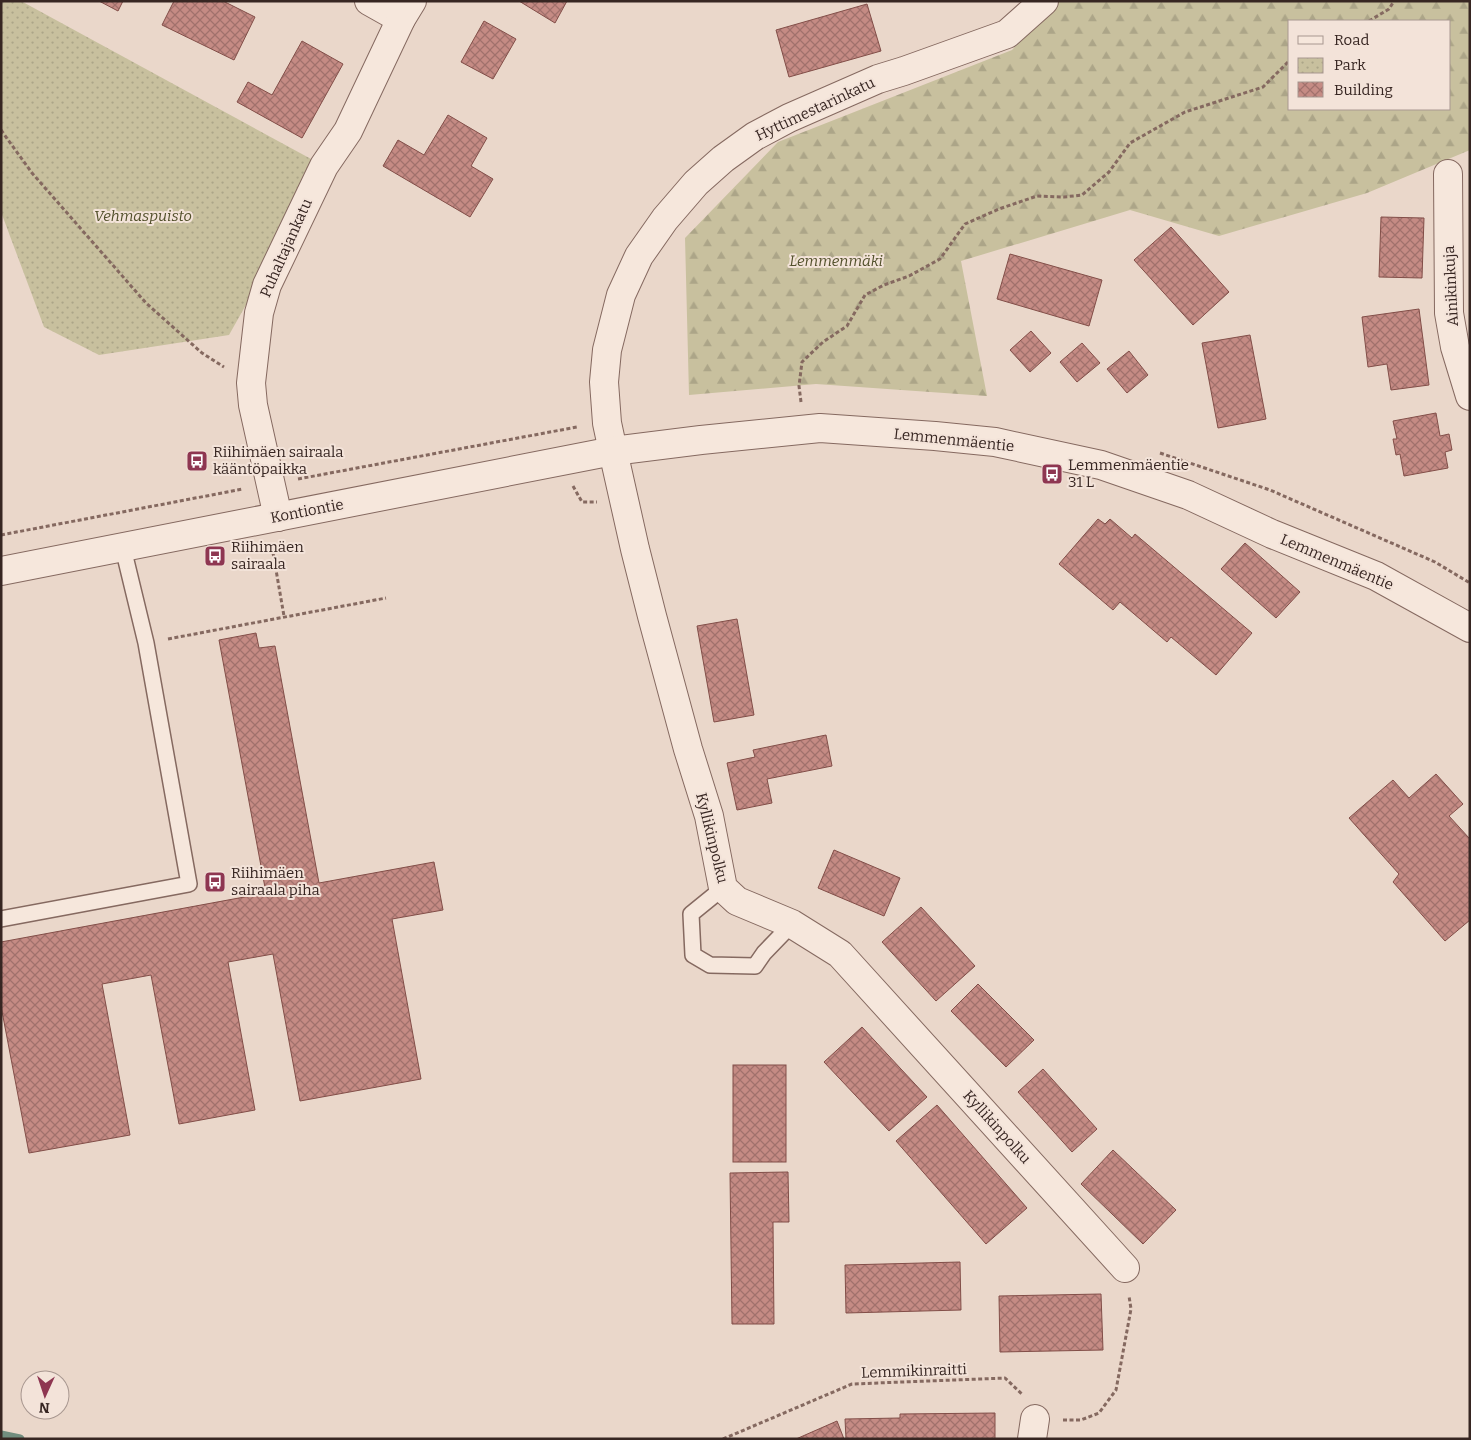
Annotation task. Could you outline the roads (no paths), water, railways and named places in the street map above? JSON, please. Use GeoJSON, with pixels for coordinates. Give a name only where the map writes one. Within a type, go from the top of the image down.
{"type":"FeatureCollection","features":[{"type":"Feature","properties":{"kind":"street"},"geometry":{"type":"LineString","coordinates":[[369,1],[407,10]]}},
{"type":"Feature","properties":{"kind":"street","name":"Hyttimestarinkatu"},"geometry":{"type":"LineString","coordinates":[[613,451],[607,423],[604,382],[607,350],[621,295],[639,256],[665,219],[696,183],[723,158],[755,136],[789,118],[878,79],[1007,34],[1044,1]]}},
{"type":"Feature","properties":{"kind":"street","name":"Puhaltajankatu"},"geometry":{"type":"LineString","coordinates":[[278,517],[251,383],[259,313],[267,285],[324,166],[348,131],[407,10]]}},
{"type":"Feature","properties":{"kind":"street","name":"Ainikinkuja"},"geometry":{"type":"LineString","coordinates":[[1448,174],[1450,313],[1455,347],[1470,396]]}},
{"type":"Feature","properties":{"kind":"street","name":"Lemmenmäentie"},"geometry":{"type":"LineString","coordinates":[[613,451],[820,428],[995,442],[1101,465],[1188,495],[1272,534],[1376,576],[1470,628]]}},
{"type":"Feature","properties":{"kind":"street","name":"Kontiontie"},"geometry":{"type":"LineString","coordinates":[[1,571],[613,451]]}},
{"type":"Feature","properties":{"kind":"street","name":"Kyllikinpolku"},"geometry":{"type":"LineString","coordinates":[[613,451],[652,616],[688,749],[709,816],[723,888],[737,901],[792,924],[840,954],[1125,1268]]}},
{"type":"Feature","properties":{"kind":"lane"},"geometry":{"type":"LineString","coordinates":[[1,919],[189,884],[146,643],[123,548]]}},
{"type":"Feature","properties":{"kind":"lane"},"geometry":{"type":"LineString","coordinates":[[723,888],[691,914],[693,955],[710,966],[755,966],[764,953],[792,924]]}},
{"type":"Feature","properties":{"kind":"waterway"},"geometry":{"type":"LineString","coordinates":[[1,1435],[20,1439]]}},
{"type":"Feature","properties":{"kind":"place","name":"Riihimäen sairaala kääntöpaikka"},"geometry":{"type":"Point","coordinates":[197,461]}},
{"type":"Feature","properties":{"kind":"place","name":"Lemmenmäentie 31 L"},"geometry":{"type":"Point","coordinates":[1052,474]}},
{"type":"Feature","properties":{"kind":"place","name":"Riihimäen sairaala"},"geometry":{"type":"Point","coordinates":[215,556]}},
{"type":"Feature","properties":{"kind":"place","name":"Riihimäen sairaala piha"},"geometry":{"type":"Point","coordinates":[215,882]}},
{"type":"Feature","properties":{"kind":"park label","name":"Vehmaspuisto"},"geometry":{"type":"Point","coordinates":[143,216]}},
{"type":"Feature","properties":{"kind":"park label","name":"Lemmenmäki"},"geometry":{"type":"Point","coordinates":[836,261]}}]}
